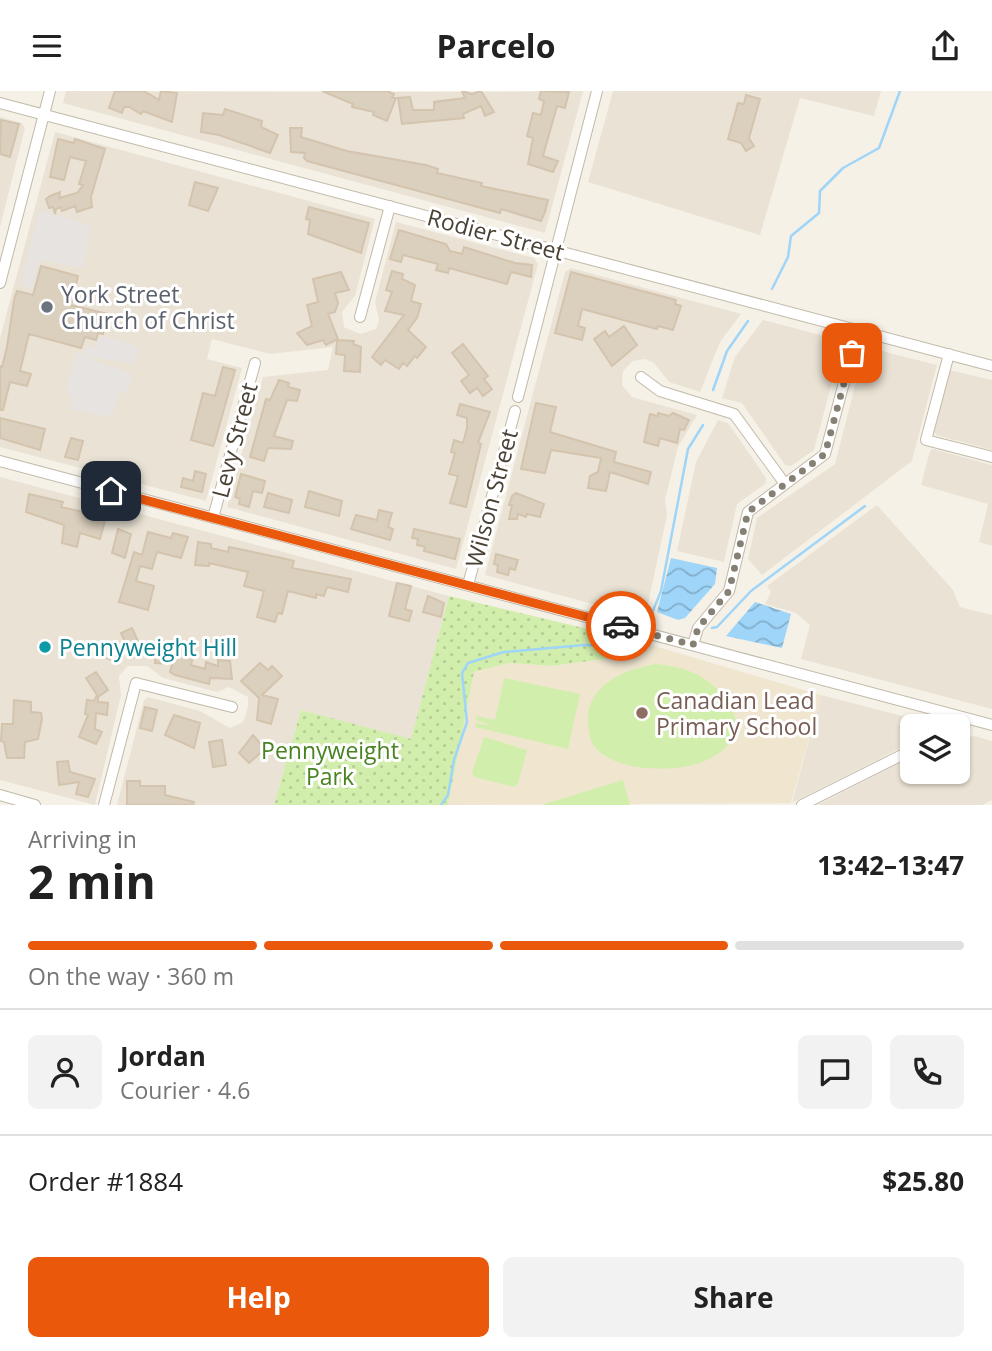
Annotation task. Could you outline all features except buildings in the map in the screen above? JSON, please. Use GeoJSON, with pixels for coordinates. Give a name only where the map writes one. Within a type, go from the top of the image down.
{"type":"FeatureCollection","features":[{"type":"Feature","properties":{"kind":"street"},"geometry":{"type":"LineString","coordinates":[[0,283],[50,91]]}},
{"type":"Feature","properties":{"kind":"street"},"geometry":{"type":"LineString","coordinates":[[519,397],[597,91]]}},
{"type":"Feature","properties":{"kind":"street","name":"Rodier Street"},"geometry":{"type":"LineString","coordinates":[[0,103],[992,366]]}},
{"type":"Feature","properties":{"kind":"street"},"geometry":{"type":"LineString","coordinates":[[360,317],[390,206]]}},
{"type":"Feature","properties":{"kind":"street"},"geometry":{"type":"LineString","coordinates":[[693,645],[698,628],[729,591],[747,513],[825,454],[858,330]]}},
{"type":"Feature","properties":{"kind":"street"},"geometry":{"type":"LineString","coordinates":[[949,354],[926,440],[992,457]]}},
{"type":"Feature","properties":{"kind":"street","name":"Levy Street"},"geometry":{"type":"LineString","coordinates":[[214,517],[255,363]]}},
{"type":"Feature","properties":{"kind":"street"},"geometry":{"type":"LineString","coordinates":[[641,377],[660,391],[734,414],[785,484]]}},
{"type":"Feature","properties":{"kind":"street","name":"Wilson Street"},"geometry":{"type":"LineString","coordinates":[[468,585],[515,411]]}},
{"type":"Feature","properties":{"kind":"street"},"geometry":{"type":"LineString","coordinates":[[0,461],[992,725]]}},
{"type":"Feature","properties":{"kind":"street"},"geometry":{"type":"LineString","coordinates":[[104,805],[136,683],[232,707]]}},
{"type":"Feature","properties":{"kind":"street"},"geometry":{"type":"LineString","coordinates":[[802,805],[900,756]]}},
{"type":"Feature","properties":{"kind":"street"},"geometry":{"type":"LineString","coordinates":[[0,796],[35,805]]}},
{"type":"Feature","properties":{"kind":"shaded area"},"geometry":{"type":"Polygon","coordinates":[[[66,91],[583,91],[545,233],[63,103],[66,91]]]}},
{"type":"Feature","properties":{"kind":"shaded area"},"geometry":{"type":"Polygon","coordinates":[[[613,91],[881,91],[874,116],[800,98],[760,235],[588,182],[613,91]]]}},
{"type":"Feature","properties":{"kind":"shaded area"},"geometry":{"type":"Polygon","coordinates":[[[0,117],[22,123],[25,128],[0,227],[0,117]]]}},
{"type":"Feature","properties":{"kind":"shaded area"},"geometry":{"type":"Polygon","coordinates":[[[55,132],[375,219],[355,296],[342,312],[344,327],[360,334],[376,329],[379,320],[375,302],[396,222],[534,258],[538,264],[456,569],[227,507],[263,377],[328,370],[333,347],[270,354],[212,339],[207,359],[242,368],[206,501],[0,447],[0,338],[55,132]]]}},
{"type":"Feature","properties":{"kind":"shaded area"},"geometry":{"type":"Polygon","coordinates":[[[39,211],[91,225],[83,268],[41,260],[33,289],[20,285],[39,211]]]}},
{"type":"Feature","properties":{"kind":"shaded area"},"geometry":{"type":"Polygon","coordinates":[[[571,268],[741,314],[720,342],[700,392],[669,382],[654,363],[646,359],[633,361],[623,371],[622,385],[632,397],[697,415],[678,447],[665,500],[667,515],[645,618],[485,575],[565,272],[571,268]]]}},
{"type":"Feature","properties":{"kind":"shaded area"},"geometry":{"type":"Polygon","coordinates":[[[763,320],[840,340],[842,345],[814,450],[791,466],[785,465],[742,403],[722,398],[735,357],[763,320]]]}},
{"type":"Feature","properties":{"kind":"shaded area"},"geometry":{"type":"Polygon","coordinates":[[[100,336],[130,343],[140,350],[132,364],[92,357],[92,360],[132,374],[128,392],[120,390],[112,417],[69,409],[72,400],[67,393],[67,384],[76,353],[84,354],[85,347],[94,347],[100,336]]]}},
{"type":"Feature","properties":{"kind":"shaded area"},"geometry":{"type":"Polygon","coordinates":[[[870,348],[937,365],[912,461],[762,575],[748,559],[757,518],[835,464],[864,351],[870,348]]]}},
{"type":"Feature","properties":{"kind":"shaded area"},"geometry":{"type":"Polygon","coordinates":[[[949,370],[992,380],[992,450],[936,435],[934,431],[949,370]]]}},
{"type":"Feature","properties":{"kind":"shaded area"},"geometry":{"type":"Polygon","coordinates":[[[718,420],[728,423],[766,478],[765,484],[737,504],[724,562],[677,551],[696,462],[718,420]]]}},
{"type":"Feature","properties":{"kind":"shaded area"},"geometry":{"type":"Polygon","coordinates":[[[933,449],[992,465],[992,546],[979,542],[988,504],[921,485],[930,451],[933,449]]]}},
{"type":"Feature","properties":{"kind":"shaded area"},"geometry":{"type":"Polygon","coordinates":[[[0,477],[449,596],[411,740],[301,710],[274,805],[117,805],[144,700],[148,697],[200,711],[230,728],[243,722],[248,707],[248,697],[229,687],[217,692],[163,678],[147,666],[128,666],[119,676],[121,695],[95,805],[0,780],[0,477]]]}},
{"type":"Feature","properties":{"kind":"shaded area"},"geometry":{"type":"Polygon","coordinates":[[[877,505],[953,590],[960,607],[992,615],[992,709],[801,659],[810,625],[796,613],[765,604],[771,592],[767,586],[877,505]]]}},
{"type":"Feature","properties":{"kind":"shaded area","name":"Canadian Lead Primary School"},"geometry":{"type":"Polygon","coordinates":[[[634,640],[821,695],[791,803],[448,805],[474,672],[509,663],[552,666],[619,657],[634,640]]]}},
{"type":"Feature","properties":{"kind":"shaded area"},"geometry":{"type":"Polygon","coordinates":[[[821,695],[900,715],[900,748],[792,803],[821,695]]]}},
{"type":"Feature","properties":{"kind":"shaded area"},"geometry":{"type":"Polygon","coordinates":[[[970,737],[992,741],[992,800],[982,805],[818,805],[900,763],[900,784],[970,784],[970,737]]]}},
{"type":"Feature","properties":{"kind":"green space","name":"Pennyweight Park"},"geometry":{"type":"Polygon","coordinates":[[[449,596],[634,640],[620,657],[552,666],[509,663],[474,672],[448,805],[274,805],[301,710],[411,739],[449,596]]]}},
{"type":"Feature","properties":{"kind":"green space"},"geometry":{"type":"Polygon","coordinates":[[[656,664],[695,673],[718,690],[727,701],[736,723],[735,733],[729,744],[719,753],[693,765],[663,769],[631,766],[616,761],[603,755],[594,746],[588,725],[588,711],[599,690],[619,675],[656,664]]]}},
{"type":"Feature","properties":{"kind":"green space"},"geometry":{"type":"Polygon","coordinates":[[[504,678],[580,694],[568,749],[475,727],[476,723],[493,726],[476,720],[477,716],[495,720],[504,678]]]}},
{"type":"Feature","properties":{"kind":"green space"},"geometry":{"type":"Polygon","coordinates":[[[484,737],[527,750],[518,784],[514,787],[474,777],[472,773],[484,737]]]}},
{"type":"Feature","properties":{"kind":"green space"},"geometry":{"type":"Polygon","coordinates":[[[623,780],[630,805],[541,805],[623,780]]]}},
{"type":"Feature","properties":{"kind":"water"},"geometry":{"type":"Polygon","coordinates":[[[671,558],[717,568],[715,584],[685,618],[678,620],[657,612],[671,558]]]}},
{"type":"Feature","properties":{"kind":"water"},"geometry":{"type":"Polygon","coordinates":[[[755,602],[791,614],[782,648],[726,636],[755,602]]]}},
{"type":"Feature","properties":{"kind":"waterway"},"geometry":{"type":"LineString","coordinates":[[772,289],[788,257],[791,236],[819,213],[820,191],[843,168],[879,148],[900,91]]}},
{"type":"Feature","properties":{"kind":"waterway"},"geometry":{"type":"LineString","coordinates":[[713,390],[727,351],[748,321]]}},
{"type":"Feature","properties":{"kind":"waterway"},"geometry":{"type":"LineString","coordinates":[[650,618],[661,591],[688,449],[703,425]]}},
{"type":"Feature","properties":{"kind":"waterway"},"geometry":{"type":"LineString","coordinates":[[712,628],[717,627],[751,591],[865,506]]}},
{"type":"Feature","properties":{"kind":"waterway"},"geometry":{"type":"LineString","coordinates":[[441,805],[448,795],[454,760],[467,722],[462,673],[468,663],[504,652],[584,645],[614,646],[628,637]]}},
{"type":"Feature","properties":{"kind":"way so far"},"geometry":{"type":"LineString","coordinates":[[621,626],[693,645],[698,628],[729,591],[748,512],[825,454],[852,353]]}},
{"type":"Feature","properties":{"kind":"place","name":"York Street Church of Christ"},"geometry":{"type":"Point","coordinates":[47,307]}},
{"type":"Feature","properties":{"kind":"place","name":"Pennyweight Hill"},"geometry":{"type":"Point","coordinates":[45,647]}},
{"type":"Feature","properties":{"kind":"place","name":"Canadian Lead Primary School"},"geometry":{"type":"Point","coordinates":[642,713]}},
{"type":"Feature","properties":{"kind":"route"},"geometry":{"type":"LineString","coordinates":[[111,491],[621,626]]}}]}
